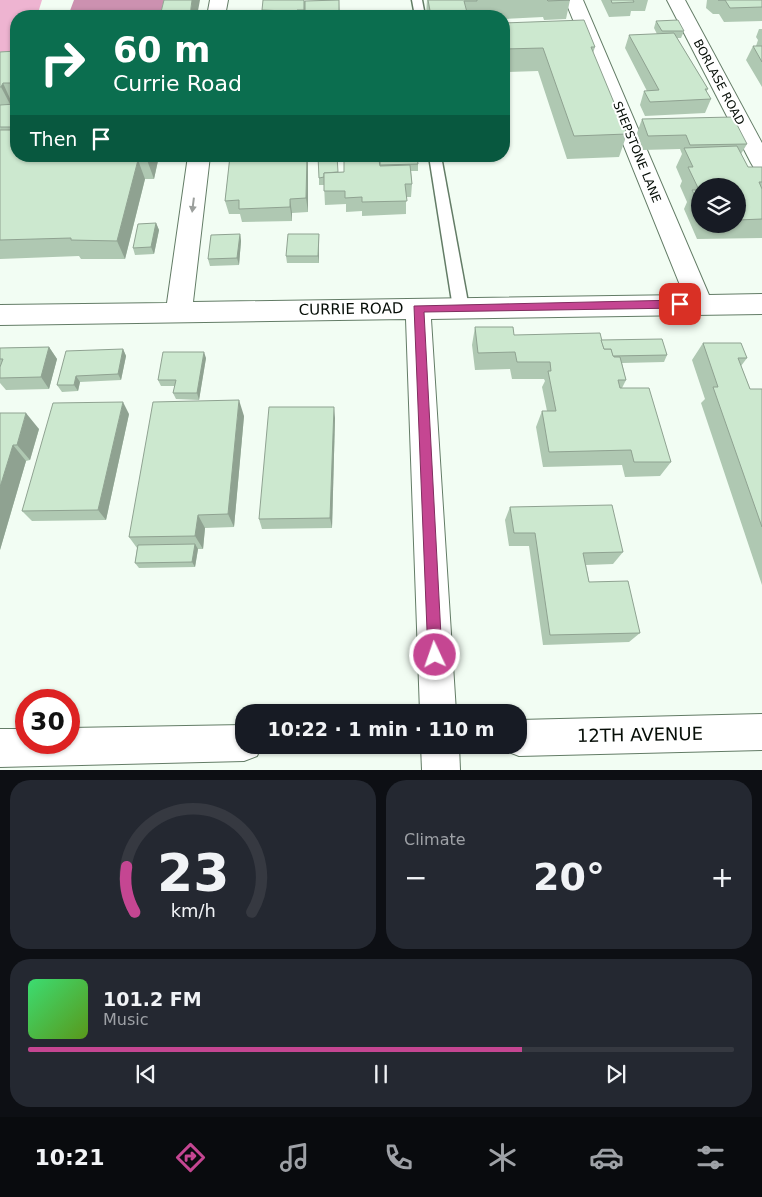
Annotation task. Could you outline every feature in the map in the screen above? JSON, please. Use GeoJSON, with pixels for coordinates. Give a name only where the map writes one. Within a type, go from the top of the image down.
{"type":"FeatureCollection","features":[{"type":"Feature","properties":{"kind":"street","name":"SHEPSTONE LANE"},"geometry":{"type":"LineString","coordinates":[[574,0],[700,304]]}},
{"type":"Feature","properties":{"kind":"street","name":"BORLASE ROAD"},"geometry":{"type":"LineString","coordinates":[[676,0],[762,163]]}},
{"type":"Feature","properties":{"kind":"street"},"geometry":{"type":"LineString","coordinates":[[179,311],[198,162]]}},
{"type":"Feature","properties":{"kind":"street","name":"CURRIE ROAD"},"geometry":{"type":"LineString","coordinates":[[0,315],[762,304]]}},
{"type":"Feature","properties":{"kind":"street"},"geometry":{"type":"LineString","coordinates":[[418,308],[438,704]]}},
{"type":"Feature","properties":{"kind":"street","name":"12TH AVENUE"},"geometry":{"type":"LineString","coordinates":[[527,738],[762,732]]}},
{"type":"Feature","properties":{"kind":"street"},"geometry":{"type":"LineString","coordinates":[[0,748],[235,743]]}},
{"type":"Feature","properties":{"kind":"street"},"geometry":{"type":"LineString","coordinates":[[440,754],[441,770]]}},
{"type":"Feature","properties":{"kind":"lane"},"geometry":{"type":"LineString","coordinates":[[437,162],[461,308]]}},
{"type":"Feature","properties":{"kind":"shaded area"},"geometry":{"type":"Polygon","coordinates":[[[0,0],[42,0],[39,10],[10,10],[10,61],[0,62],[0,0]]]}},
{"type":"Feature","properties":{"kind":"shaded area"},"geometry":{"type":"Polygon","coordinates":[[[74,0],[164,0],[162,10],[70,10],[74,0]]]}},
{"type":"Feature","properties":{"kind":"building"},"geometry":{"type":"Polygon","coordinates":[[[164,0],[192,0],[191,10],[162,10],[164,0]]]}},
{"type":"Feature","properties":{"kind":"building"},"geometry":{"type":"Polygon","coordinates":[[[263,0],[304,0],[304,10],[262,10],[263,0]]]}},
{"type":"Feature","properties":{"kind":"building"},"geometry":{"type":"Polygon","coordinates":[[[339,0],[339,10],[305,10],[305,1],[339,0]]]}},
{"type":"Feature","properties":{"kind":"building"},"geometry":{"type":"Polygon","coordinates":[[[428,0],[477,0],[464,1],[466,10],[430,10],[428,0]]]}},
{"type":"Feature","properties":{"kind":"building"},"geometry":{"type":"Polygon","coordinates":[[[611,0],[633,0],[634,2],[612,3],[611,0]]]}},
{"type":"Feature","properties":{"kind":"building"},"geometry":{"type":"Polygon","coordinates":[[[725,0],[762,0],[762,7],[730,8],[725,0]]]}},
{"type":"Feature","properties":{"kind":"building"},"geometry":{"type":"Polygon","coordinates":[[[584,20],[595,47],[591,47],[627,134],[574,136],[543,48],[510,49],[510,23],[584,20]]]}},
{"type":"Feature","properties":{"kind":"building"},"geometry":{"type":"Polygon","coordinates":[[[678,20],[684,31],[662,31],[656,21],[678,20]]]}},
{"type":"Feature","properties":{"kind":"building"},"geometry":{"type":"Polygon","coordinates":[[[674,33],[708,89],[705,89],[711,99],[650,102],[644,91],[659,90],[629,35],[674,33]]]}},
{"type":"Feature","properties":{"kind":"building"},"geometry":{"type":"Polygon","coordinates":[[[753,46],[762,46],[762,62],[753,46]]]}},
{"type":"Feature","properties":{"kind":"building"},"geometry":{"type":"Polygon","coordinates":[[[10,51],[10,83],[3,83],[1,87],[0,87],[0,52],[10,51]]]}},
{"type":"Feature","properties":{"kind":"building"},"geometry":{"type":"Polygon","coordinates":[[[10,104],[10,127],[0,127],[0,105],[10,104]]]}},
{"type":"Feature","properties":{"kind":"building"},"geometry":{"type":"Polygon","coordinates":[[[733,117],[747,144],[690,145],[686,135],[648,136],[642,119],[733,117]]]}},
{"type":"Feature","properties":{"kind":"building"},"geometry":{"type":"Polygon","coordinates":[[[0,130],[10,130],[10,162],[137,162],[117,241],[71,240],[71,238],[0,240],[0,130]]]}},
{"type":"Feature","properties":{"kind":"building"},"geometry":{"type":"Polygon","coordinates":[[[737,146],[748,167],[762,167],[762,182],[759,182],[762,189],[762,219],[746,220],[746,178],[693,178],[688,167],[693,167],[684,148],[737,146]]]}},
{"type":"Feature","properties":{"kind":"building"},"geometry":{"type":"Polygon","coordinates":[[[229,162],[307,162],[306,198],[290,199],[290,207],[239,209],[239,200],[225,201],[229,162]]]}},
{"type":"Feature","properties":{"kind":"building"},"geometry":{"type":"Polygon","coordinates":[[[318,162],[337,162],[338,172],[324,173],[324,177],[319,178],[318,162]]]}},
{"type":"Feature","properties":{"kind":"building"},"geometry":{"type":"Polygon","coordinates":[[[344,162],[379,162],[380,166],[410,165],[412,184],[405,184],[407,201],[362,202],[362,197],[345,198],[345,191],[324,191],[324,173],[344,172],[344,162]]]}},
{"type":"Feature","properties":{"kind":"building"},"geometry":{"type":"Polygon","coordinates":[[[380,162],[418,162],[418,164],[380,165],[380,162]]]}},
{"type":"Feature","properties":{"kind":"building"},"geometry":{"type":"Polygon","coordinates":[[[156,223],[151,247],[133,248],[138,224],[156,223]]]}},
{"type":"Feature","properties":{"kind":"building"},"geometry":{"type":"Polygon","coordinates":[[[240,234],[237,258],[208,259],[211,235],[240,234]]]}},
{"type":"Feature","properties":{"kind":"building"},"geometry":{"type":"Polygon","coordinates":[[[288,234],[319,234],[318,256],[286,256],[288,234]]]}},
{"type":"Feature","properties":{"kind":"building"},"geometry":{"type":"Polygon","coordinates":[[[475,327],[513,327],[514,335],[600,333],[604,349],[611,349],[614,357],[620,357],[626,380],[618,380],[620,388],[649,388],[671,462],[634,462],[631,450],[549,452],[542,411],[556,411],[548,371],[551,371],[550,362],[517,362],[515,352],[478,353],[475,327]]]}},
{"type":"Feature","properties":{"kind":"building"},"geometry":{"type":"Polygon","coordinates":[[[662,339],[667,355],[613,356],[611,349],[604,349],[601,340],[662,339]]]}},
{"type":"Feature","properties":{"kind":"building"},"geometry":{"type":"Polygon","coordinates":[[[703,343],[741,343],[747,358],[738,358],[750,389],[762,389],[762,527],[713,387],[718,387],[703,343]]]}},
{"type":"Feature","properties":{"kind":"building"},"geometry":{"type":"Polygon","coordinates":[[[49,347],[41,377],[0,378],[0,367],[3,359],[0,359],[0,348],[49,347]]]}},
{"type":"Feature","properties":{"kind":"building"},"geometry":{"type":"Polygon","coordinates":[[[123,349],[118,374],[76,376],[74,385],[57,385],[66,351],[123,349]]]}},
{"type":"Feature","properties":{"kind":"building"},"geometry":{"type":"Polygon","coordinates":[[[163,352],[204,352],[197,393],[173,393],[176,380],[158,380],[163,352]]]}},
{"type":"Feature","properties":{"kind":"building"},"geometry":{"type":"Polygon","coordinates":[[[239,400],[228,514],[198,515],[195,536],[129,537],[153,402],[239,400]]]}},
{"type":"Feature","properties":{"kind":"building"},"geometry":{"type":"Polygon","coordinates":[[[123,402],[98,510],[22,511],[53,403],[123,402]]]}},
{"type":"Feature","properties":{"kind":"building"},"geometry":{"type":"Polygon","coordinates":[[[269,407],[334,407],[330,518],[259,519],[269,407]]]}},
{"type":"Feature","properties":{"kind":"building"},"geometry":{"type":"Polygon","coordinates":[[[0,413],[26,413],[17,445],[13,445],[0,487],[0,413]]]}},
{"type":"Feature","properties":{"kind":"building"},"geometry":{"type":"Polygon","coordinates":[[[612,505],[623,552],[583,553],[589,582],[628,581],[640,633],[550,635],[535,533],[514,533],[510,507],[612,505]]]}},
{"type":"Feature","properties":{"kind":"building"},"geometry":{"type":"Polygon","coordinates":[[[195,544],[192,562],[135,563],[138,545],[195,544]]]}},
{"type":"Feature","properties":{"kind":"route"},"geometry":{"type":"LineString","coordinates":[[435,655],[418,308],[680,304]]}}]}
